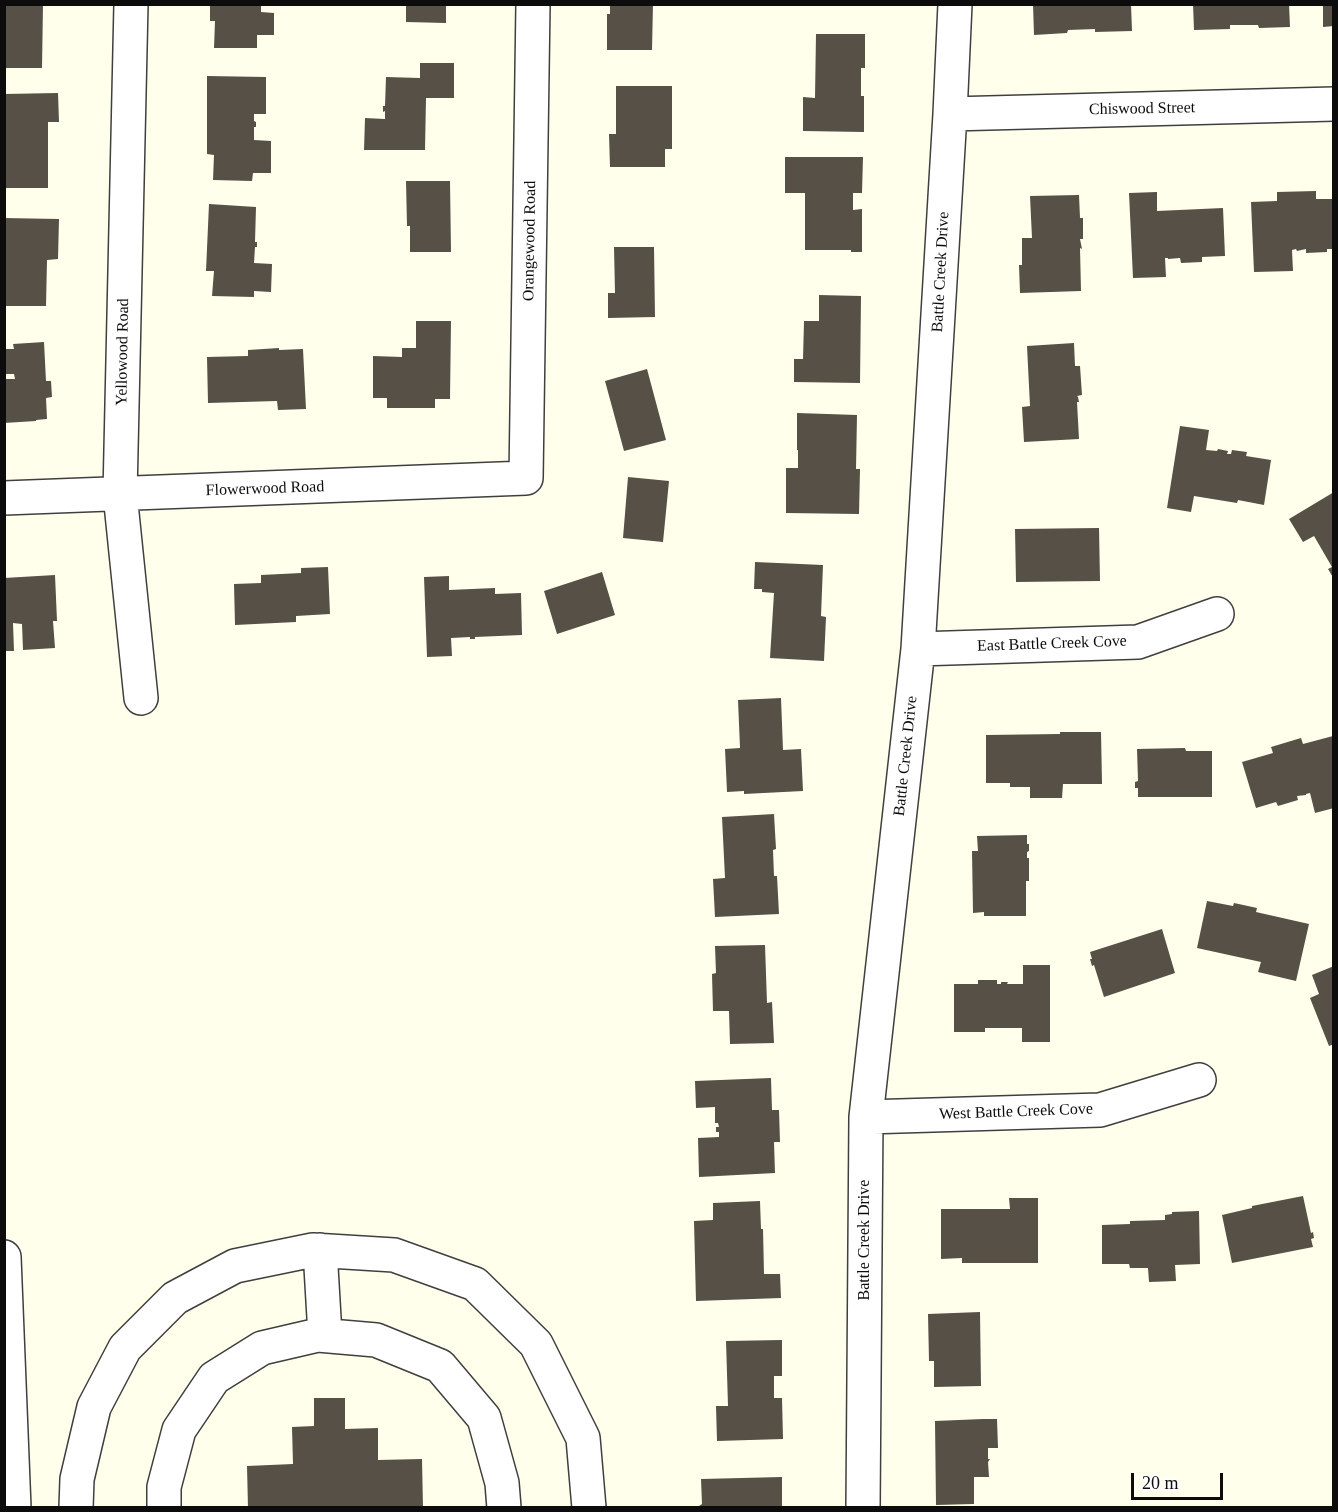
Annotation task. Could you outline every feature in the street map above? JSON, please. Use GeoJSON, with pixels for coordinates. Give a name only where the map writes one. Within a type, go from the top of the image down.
{"type":"FeatureCollection","features":[{"type":"Feature","properties":{"kind":"street","name":"Yellowood Road"},"geometry":{"type":"LineString","coordinates":[[131,4],[120,494],[141,698]]}},
{"type":"Feature","properties":{"kind":"street","name":"Orangewood Road"},"geometry":{"type":"LineString","coordinates":[[526,478],[533,4]]}},
{"type":"Feature","properties":{"kind":"street","name":"Battle Creek Drive"},"geometry":{"type":"LineString","coordinates":[[863,1508],[866,1117],[918,649],[955,4]]}},
{"type":"Feature","properties":{"kind":"street","name":"Chiswood Street"},"geometry":{"type":"LineString","coordinates":[[950,114],[1334,104]]}},
{"type":"Feature","properties":{"kind":"street","name":"Flowerwood Road"},"geometry":{"type":"LineString","coordinates":[[4,498],[526,478]]}},
{"type":"Feature","properties":{"kind":"street","name":"East Battle Creek Cove"},"geometry":{"type":"LineString","coordinates":[[918,649],[1138,642],[1217,614]]}},
{"type":"Feature","properties":{"kind":"street","name":"West Battle Creek Cove"},"geometry":{"type":"LineString","coordinates":[[866,1117],[1100,1110],[1199,1080]]}},
{"type":"Feature","properties":{"kind":"street"},"geometry":{"type":"LineString","coordinates":[[76,1508],[77,1479],[94,1407],[125,1348],[175,1298],[235,1266],[312,1250],[394,1256],[475,1284],[536,1344],[583,1438],[589,1508]]}},
{"type":"Feature","properties":{"kind":"street"},"geometry":{"type":"LineString","coordinates":[[320,1250],[325,1335]]}},
{"type":"Feature","properties":{"kind":"street"},"geometry":{"type":"LineString","coordinates":[[4,1257],[14,1508]]}},
{"type":"Feature","properties":{"kind":"street"},"geometry":{"type":"LineString","coordinates":[[164,1508],[164,1487],[179,1430],[214,1378],[262,1348],[318,1335],[376,1340],[440,1366],[484,1418],[502,1483],[504,1508]]}},
{"type":"Feature","properties":{"kind":"building"},"geometry":{"type":"Polygon","coordinates":[[[4,4],[43,4],[42,68],[4,68],[4,4]]]}},
{"type":"Feature","properties":{"kind":"building"},"geometry":{"type":"Polygon","coordinates":[[[210,4],[261,4],[261,12],[274,13],[274,35],[257,35],[257,48],[214,48],[215,21],[210,21],[210,4]]]}},
{"type":"Feature","properties":{"kind":"building"},"geometry":{"type":"Polygon","coordinates":[[[406,4],[446,4],[446,23],[406,22],[406,4]]]}},
{"type":"Feature","properties":{"kind":"building"},"geometry":{"type":"Polygon","coordinates":[[[610,4],[653,4],[652,50],[607,50],[607,14],[610,14],[610,4]]]}},
{"type":"Feature","properties":{"kind":"building"},"geometry":{"type":"Polygon","coordinates":[[[1033,4],[1131,4],[1132,31],[1068,30],[1067,33],[1034,35],[1033,4]]]}},
{"type":"Feature","properties":{"kind":"building"},"geometry":{"type":"Polygon","coordinates":[[[1193,4],[1289,4],[1290,27],[1259,28],[1258,25],[1230,25],[1230,29],[1194,30],[1193,4]]]}},
{"type":"Feature","properties":{"kind":"building"},"geometry":{"type":"Polygon","coordinates":[[[1323,4],[1334,4],[1334,26],[1323,27],[1323,4]]]}},
{"type":"Feature","properties":{"kind":"building"},"geometry":{"type":"Polygon","coordinates":[[[816,34],[865,34],[865,68],[861,68],[864,132],[803,131],[803,97],[815,98],[816,34]]]}},
{"type":"Feature","properties":{"kind":"building"},"geometry":{"type":"Polygon","coordinates":[[[420,63],[454,63],[454,98],[426,98],[425,150],[364,150],[365,118],[385,119],[383,106],[385,106],[386,77],[420,78],[420,63]]]}},
{"type":"Feature","properties":{"kind":"building"},"geometry":{"type":"Polygon","coordinates":[[[207,76],[266,77],[266,114],[254,114],[256,127],[254,127],[254,140],[271,141],[271,173],[253,173],[252,181],[213,180],[214,155],[207,154],[207,76]]]}},
{"type":"Feature","properties":{"kind":"building"},"geometry":{"type":"Polygon","coordinates":[[[616,86],[672,86],[672,149],[665,149],[665,167],[610,167],[609,134],[616,134],[616,86]]]}},
{"type":"Feature","properties":{"kind":"building"},"geometry":{"type":"Polygon","coordinates":[[[58,93],[59,122],[48,122],[48,188],[4,188],[4,94],[58,93]]]}},
{"type":"Feature","properties":{"kind":"building"},"geometry":{"type":"Polygon","coordinates":[[[785,157],[863,157],[862,193],[853,193],[853,210],[862,209],[862,252],[805,250],[805,193],[785,193],[785,157]]]}},
{"type":"Feature","properties":{"kind":"building"},"geometry":{"type":"Polygon","coordinates":[[[406,181],[450,181],[451,252],[410,252],[406,181]]]}},
{"type":"Feature","properties":{"kind":"building"},"geometry":{"type":"Polygon","coordinates":[[[1316,191],[1316,199],[1334,199],[1334,249],[1327,249],[1327,252],[1306,253],[1306,249],[1292,250],[1293,271],[1254,272],[1251,202],[1277,201],[1277,192],[1316,191]]]}},
{"type":"Feature","properties":{"kind":"building"},"geometry":{"type":"Polygon","coordinates":[[[1157,192],[1157,211],[1223,208],[1225,256],[1202,257],[1202,262],[1181,263],[1180,258],[1165,258],[1166,277],[1133,278],[1129,193],[1157,192]]]}},
{"type":"Feature","properties":{"kind":"building"},"geometry":{"type":"Polygon","coordinates":[[[1079,195],[1080,218],[1083,218],[1083,239],[1080,239],[1082,249],[1080,248],[1081,291],[1020,293],[1019,265],[1022,265],[1022,238],[1032,238],[1030,196],[1079,195]]]}},
{"type":"Feature","properties":{"kind":"building"},"geometry":{"type":"Polygon","coordinates":[[[209,204],[256,207],[255,242],[257,242],[257,247],[255,247],[254,263],[272,264],[271,292],[254,291],[254,297],[212,296],[214,271],[206,271],[209,204]]]}},
{"type":"Feature","properties":{"kind":"building"},"geometry":{"type":"Polygon","coordinates":[[[4,218],[59,219],[58,259],[47,260],[46,306],[4,306],[4,218]]]}},
{"type":"Feature","properties":{"kind":"building"},"geometry":{"type":"Polygon","coordinates":[[[614,247],[654,247],[655,317],[608,318],[608,293],[615,293],[614,247]]]}},
{"type":"Feature","properties":{"kind":"building"},"geometry":{"type":"Polygon","coordinates":[[[819,295],[861,296],[860,383],[794,382],[794,359],[803,359],[804,321],[819,321],[819,295]]]}},
{"type":"Feature","properties":{"kind":"building"},"geometry":{"type":"Polygon","coordinates":[[[416,321],[451,321],[450,399],[435,399],[435,408],[387,408],[387,398],[373,398],[373,356],[402,357],[402,348],[416,348],[416,321]]]}},
{"type":"Feature","properties":{"kind":"building"},"geometry":{"type":"Polygon","coordinates":[[[44,342],[46,381],[51,381],[52,397],[46,398],[47,419],[4,423],[4,379],[15,379],[14,374],[6,374],[5,349],[14,349],[13,344],[44,342]]]}},
{"type":"Feature","properties":{"kind":"building"},"geometry":{"type":"Polygon","coordinates":[[[1074,343],[1075,366],[1080,366],[1082,395],[1077,396],[1079,439],[1024,442],[1022,407],[1030,406],[1027,346],[1074,343]]]}},
{"type":"Feature","properties":{"kind":"building"},"geometry":{"type":"Polygon","coordinates":[[[279,348],[279,350],[303,349],[306,409],[278,410],[277,401],[208,403],[207,357],[248,356],[248,350],[279,348]]]}},
{"type":"Feature","properties":{"kind":"building"},"geometry":{"type":"Polygon","coordinates":[[[647,369],[666,440],[624,451],[605,381],[647,369]]]}},
{"type":"Feature","properties":{"kind":"building"},"geometry":{"type":"Polygon","coordinates":[[[797,413],[857,415],[856,469],[860,469],[859,514],[786,513],[786,468],[798,468],[797,413]]]}},
{"type":"Feature","properties":{"kind":"building"},"geometry":{"type":"Polygon","coordinates":[[[1180,426],[1209,430],[1206,450],[1217,451],[1218,449],[1228,451],[1227,454],[1231,454],[1232,450],[1247,452],[1246,456],[1271,460],[1264,505],[1194,496],[1191,512],[1167,508],[1180,426]]]}},
{"type":"Feature","properties":{"kind":"building"},"geometry":{"type":"Polygon","coordinates":[[[628,477],[669,481],[663,542],[623,538],[628,477]]]}},
{"type":"Feature","properties":{"kind":"building"},"geometry":{"type":"Polygon","coordinates":[[[1334,492],[1334,579],[1328,569],[1332,567],[1314,536],[1303,542],[1289,519],[1334,492]]]}},
{"type":"Feature","properties":{"kind":"building"},"geometry":{"type":"Polygon","coordinates":[[[1099,528],[1100,581],[1016,582],[1015,529],[1099,528]]]}},
{"type":"Feature","properties":{"kind":"building"},"geometry":{"type":"Polygon","coordinates":[[[755,562],[823,565],[821,616],[826,617],[824,661],[770,658],[774,593],[754,589],[755,562]]]}},
{"type":"Feature","properties":{"kind":"building"},"geometry":{"type":"Polygon","coordinates":[[[328,567],[330,614],[296,616],[296,622],[235,625],[234,584],[261,583],[261,575],[301,573],[301,568],[328,567]]]}},
{"type":"Feature","properties":{"kind":"building"},"geometry":{"type":"Polygon","coordinates":[[[602,572],[615,615],[557,634],[544,591],[602,572]]]}},
{"type":"Feature","properties":{"kind":"building"},"geometry":{"type":"Polygon","coordinates":[[[55,575],[57,621],[53,621],[55,648],[23,650],[22,624],[13,623],[14,651],[4,651],[4,578],[55,575]]]}},
{"type":"Feature","properties":{"kind":"building"},"geometry":{"type":"Polygon","coordinates":[[[449,576],[449,590],[495,588],[495,594],[521,593],[522,635],[475,637],[475,639],[451,638],[452,656],[427,657],[424,577],[449,576]]]}},
{"type":"Feature","properties":{"kind":"building"},"geometry":{"type":"Polygon","coordinates":[[[781,698],[783,750],[801,749],[803,791],[744,794],[744,791],[727,792],[725,749],[740,748],[738,700],[781,698]]]}},
{"type":"Feature","properties":{"kind":"building"},"geometry":{"type":"Polygon","coordinates":[[[1060,732],[1101,732],[1102,784],[1063,784],[1062,798],[1030,798],[1030,787],[1010,787],[1010,783],[986,783],[986,735],[1060,734],[1060,732]]]}},
{"type":"Feature","properties":{"kind":"building"},"geometry":{"type":"Polygon","coordinates":[[[1333,736],[1334,808],[1315,813],[1310,793],[1297,796],[1298,800],[1278,806],[1276,802],[1256,808],[1242,762],[1273,753],[1271,747],[1301,738],[1303,744],[1333,736]]]}},
{"type":"Feature","properties":{"kind":"building"},"geometry":{"type":"Polygon","coordinates":[[[1185,748],[1186,751],[1212,751],[1212,797],[1138,797],[1138,788],[1135,788],[1135,782],[1138,781],[1137,749],[1185,748]]]}},
{"type":"Feature","properties":{"kind":"building"},"geometry":{"type":"Polygon","coordinates":[[[774,814],[776,849],[773,850],[774,876],[777,876],[779,914],[715,917],[713,879],[725,878],[722,817],[774,814]]]}},
{"type":"Feature","properties":{"kind":"building"},"geometry":{"type":"Polygon","coordinates":[[[1027,835],[1029,881],[1026,881],[1026,916],[984,916],[984,912],[973,913],[972,851],[978,851],[977,836],[1027,835]]]}},
{"type":"Feature","properties":{"kind":"building"},"geometry":{"type":"Polygon","coordinates":[[[1207,901],[1257,908],[1256,912],[1309,924],[1296,981],[1258,972],[1261,962],[1197,948],[1207,901]]]}},
{"type":"Feature","properties":{"kind":"building"},"geometry":{"type":"Polygon","coordinates":[[[1162,929],[1175,973],[1104,997],[1094,965],[1092,966],[1090,952],[1162,929]]]}},
{"type":"Feature","properties":{"kind":"building"},"geometry":{"type":"Polygon","coordinates":[[[765,945],[767,1003],[772,1002],[774,1043],[730,1044],[729,1011],[713,1011],[712,974],[716,973],[715,946],[765,945]]]}},
{"type":"Feature","properties":{"kind":"building"},"geometry":{"type":"Polygon","coordinates":[[[1023,965],[1050,965],[1050,1042],[1022,1042],[1022,1028],[985,1028],[985,1032],[954,1032],[954,984],[978,984],[978,980],[997,980],[997,984],[1008,982],[1007,984],[1023,984],[1023,965]]]}},
{"type":"Feature","properties":{"kind":"building"},"geometry":{"type":"Polygon","coordinates":[[[1334,966],[1334,1044],[1329,1046],[1310,998],[1319,994],[1312,975],[1334,966]]]}},
{"type":"Feature","properties":{"kind":"building"},"geometry":{"type":"Polygon","coordinates":[[[771,1078],[772,1110],[779,1110],[780,1142],[774,1142],[775,1173],[699,1177],[698,1138],[719,1137],[716,1127],[719,1127],[718,1123],[715,1123],[715,1107],[696,1108],[695,1081],[771,1078]]]}},
{"type":"Feature","properties":{"kind":"building"},"geometry":{"type":"Polygon","coordinates":[[[1303,1196],[1311,1233],[1313,1232],[1314,1238],[1311,1239],[1313,1247],[1232,1263],[1222,1215],[1252,1208],[1252,1206],[1303,1196]]]}},
{"type":"Feature","properties":{"kind":"building"},"geometry":{"type":"Polygon","coordinates":[[[1009,1198],[1038,1198],[1038,1263],[962,1263],[962,1258],[941,1259],[941,1209],[1010,1209],[1009,1198]]]}},
{"type":"Feature","properties":{"kind":"building"},"geometry":{"type":"Polygon","coordinates":[[[760,1201],[764,1274],[780,1274],[781,1298],[696,1301],[694,1221],[713,1220],[713,1203],[760,1201]]]}},
{"type":"Feature","properties":{"kind":"building"},"geometry":{"type":"Polygon","coordinates":[[[1199,1211],[1200,1264],[1175,1265],[1176,1281],[1149,1282],[1148,1268],[1130,1268],[1129,1264],[1102,1264],[1102,1225],[1165,1220],[1165,1215],[1172,1214],[1172,1212],[1199,1211]]]}},
{"type":"Feature","properties":{"kind":"building"},"geometry":{"type":"Polygon","coordinates":[[[980,1312],[981,1386],[934,1387],[934,1361],[929,1361],[928,1314],[980,1312]]]}},
{"type":"Feature","properties":{"kind":"building"},"geometry":{"type":"Polygon","coordinates":[[[782,1340],[782,1376],[774,1376],[774,1398],[782,1398],[783,1439],[717,1441],[716,1406],[728,1406],[726,1341],[782,1340]]]}},
{"type":"Feature","properties":{"kind":"building"},"geometry":{"type":"Polygon","coordinates":[[[314,1398],[345,1398],[345,1429],[378,1428],[378,1460],[422,1459],[423,1508],[248,1508],[247,1466],[293,1464],[292,1427],[314,1426],[314,1398]]]}},
{"type":"Feature","properties":{"kind":"building"},"geometry":{"type":"Polygon","coordinates":[[[997,1419],[998,1448],[988,1448],[989,1477],[974,1477],[974,1504],[936,1505],[935,1421],[997,1419]]]}},
{"type":"Feature","properties":{"kind":"building"},"geometry":{"type":"Polygon","coordinates":[[[782,1477],[782,1508],[696,1508],[702,1504],[701,1479],[782,1477]]]}}]}
